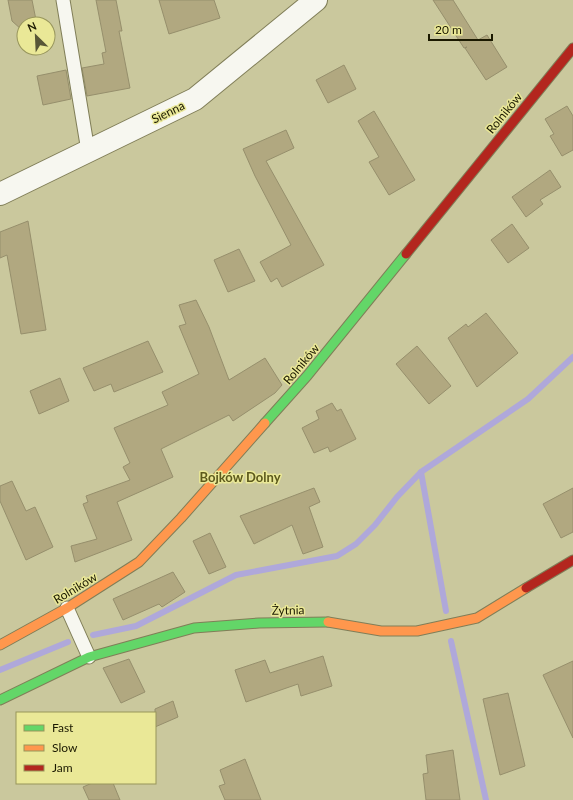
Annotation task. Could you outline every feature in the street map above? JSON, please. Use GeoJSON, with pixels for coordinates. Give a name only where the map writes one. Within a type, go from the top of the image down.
{"type":"FeatureCollection","features":[{"type":"Feature","properties":{"kind":"street","name":"Sienna"},"geometry":{"type":"LineString","coordinates":[[0,194],[195,98],[316,0]]}},
{"type":"Feature","properties":{"kind":"street","name":"Rolników"},"geometry":{"type":"LineString","coordinates":[[0,645],[67,608],[139,562],[181,518],[308,376],[573,48]]}},
{"type":"Feature","properties":{"kind":"street","name":"Żytnia"},"geometry":{"type":"LineString","coordinates":[[0,700],[88,657],[194,628],[259,623],[322,621],[381,631],[418,631],[477,618],[573,560]]}},
{"type":"Feature","properties":{"kind":"lane"},"geometry":{"type":"LineString","coordinates":[[63,0],[88,151]]}},
{"type":"Feature","properties":{"kind":"lane"},"geometry":{"type":"LineString","coordinates":[[67,608],[88,657]]}},
{"type":"Feature","properties":{"kind":"building"},"geometry":{"type":"Polygon","coordinates":[[[8,0],[32,0],[35,16],[16,16],[16,25],[12,21],[8,0]]]}},
{"type":"Feature","properties":{"kind":"building"},"geometry":{"type":"Polygon","coordinates":[[[96,0],[116,0],[122,31],[119,31],[130,88],[87,96],[82,68],[104,64],[102,53],[106,52],[96,0]]]}},
{"type":"Feature","properties":{"kind":"building"},"geometry":{"type":"Polygon","coordinates":[[[159,0],[214,0],[220,18],[169,34],[159,0]]]}},
{"type":"Feature","properties":{"kind":"building"},"geometry":{"type":"Polygon","coordinates":[[[433,0],[453,0],[478,40],[487,35],[507,67],[486,80],[465,48],[467,47],[464,48],[433,0]]]}},
{"type":"Feature","properties":{"kind":"building"},"geometry":{"type":"Polygon","coordinates":[[[344,65],[356,89],[328,103],[316,80],[344,65]]]}},
{"type":"Feature","properties":{"kind":"building"},"geometry":{"type":"Polygon","coordinates":[[[66,70],[71,99],[43,105],[37,76],[66,70]]]}},
{"type":"Feature","properties":{"kind":"building"},"geometry":{"type":"Polygon","coordinates":[[[567,106],[573,116],[573,150],[562,156],[550,136],[554,134],[545,119],[567,106]]]}},
{"type":"Feature","properties":{"kind":"building"},"geometry":{"type":"Polygon","coordinates":[[[374,111],[415,180],[389,195],[369,162],[379,157],[358,121],[374,111]]]}},
{"type":"Feature","properties":{"kind":"building"},"geometry":{"type":"Polygon","coordinates":[[[286,130],[294,148],[266,161],[324,265],[282,287],[277,278],[271,282],[260,262],[291,245],[255,176],[243,149],[286,130]]]}},
{"type":"Feature","properties":{"kind":"building"},"geometry":{"type":"Polygon","coordinates":[[[550,170],[561,187],[540,200],[543,204],[526,217],[512,197],[550,170]]]}},
{"type":"Feature","properties":{"kind":"building"},"geometry":{"type":"Polygon","coordinates":[[[28,221],[46,330],[21,334],[7,255],[0,258],[0,232],[28,221]]]}},
{"type":"Feature","properties":{"kind":"building"},"geometry":{"type":"Polygon","coordinates":[[[512,224],[529,248],[508,263],[491,240],[512,224]]]}},
{"type":"Feature","properties":{"kind":"building"},"geometry":{"type":"Polygon","coordinates":[[[239,249],[255,281],[228,292],[214,260],[239,249]]]}},
{"type":"Feature","properties":{"kind":"building"},"geometry":{"type":"Polygon","coordinates":[[[196,300],[209,327],[229,380],[265,358],[282,385],[275,393],[233,421],[229,415],[161,449],[173,477],[117,502],[132,540],[75,562],[71,546],[97,539],[83,504],[88,502],[86,496],[130,480],[123,467],[130,463],[114,428],[168,405],[162,392],[199,374],[179,326],[186,324],[179,305],[196,300]]]}},
{"type":"Feature","properties":{"kind":"building"},"geometry":{"type":"Polygon","coordinates":[[[486,313],[518,353],[477,387],[448,338],[466,324],[468,327],[486,313]]]}},
{"type":"Feature","properties":{"kind":"building"},"geometry":{"type":"Polygon","coordinates":[[[148,341],[163,372],[114,392],[111,384],[94,391],[83,368],[148,341]]]}},
{"type":"Feature","properties":{"kind":"building"},"geometry":{"type":"Polygon","coordinates":[[[417,346],[451,386],[429,404],[396,364],[417,346]]]}},
{"type":"Feature","properties":{"kind":"building"},"geometry":{"type":"Polygon","coordinates":[[[60,378],[69,401],[39,414],[30,391],[60,378]]]}},
{"type":"Feature","properties":{"kind":"building"},"geometry":{"type":"Polygon","coordinates":[[[332,403],[337,411],[341,409],[356,439],[330,452],[328,447],[314,453],[302,428],[319,419],[316,411],[332,403]]]}},
{"type":"Feature","properties":{"kind":"building"},"geometry":{"type":"Polygon","coordinates":[[[12,481],[26,511],[35,507],[53,547],[26,560],[0,501],[0,486],[12,481]]]}},
{"type":"Feature","properties":{"kind":"building"},"geometry":{"type":"Polygon","coordinates":[[[314,488],[320,502],[309,507],[323,547],[303,554],[292,525],[254,544],[240,516],[314,488]]]}},
{"type":"Feature","properties":{"kind":"building"},"geometry":{"type":"Polygon","coordinates":[[[573,488],[573,532],[561,538],[543,504],[573,488]]]}},
{"type":"Feature","properties":{"kind":"building"},"geometry":{"type":"Polygon","coordinates":[[[210,533],[226,567],[209,574],[193,541],[210,533]]]}},
{"type":"Feature","properties":{"kind":"building"},"geometry":{"type":"Polygon","coordinates":[[[173,572],[185,592],[162,607],[159,604],[123,620],[113,599],[173,572]]]}},
{"type":"Feature","properties":{"kind":"building"},"geometry":{"type":"Polygon","coordinates":[[[323,656],[332,686],[301,696],[298,684],[246,702],[235,670],[265,660],[270,673],[323,656]]]}},
{"type":"Feature","properties":{"kind":"building"},"geometry":{"type":"Polygon","coordinates":[[[129,659],[145,692],[121,703],[103,668],[129,659]]]}},
{"type":"Feature","properties":{"kind":"building"},"geometry":{"type":"Polygon","coordinates":[[[573,661],[573,738],[543,675],[573,661]]]}},
{"type":"Feature","properties":{"kind":"building"},"geometry":{"type":"Polygon","coordinates":[[[508,693],[525,766],[500,775],[483,699],[508,693]]]}},
{"type":"Feature","properties":{"kind":"building"},"geometry":{"type":"Polygon","coordinates":[[[173,701],[178,717],[156,727],[155,709],[173,701]]]}},
{"type":"Feature","properties":{"kind":"building"},"geometry":{"type":"Polygon","coordinates":[[[453,750],[460,800],[426,800],[423,774],[428,773],[426,755],[453,750]]]}},
{"type":"Feature","properties":{"kind":"building"},"geometry":{"type":"Polygon","coordinates":[[[245,759],[261,800],[225,800],[219,786],[225,784],[220,770],[245,759]]]}},
{"type":"Feature","properties":{"kind":"building"},"geometry":{"type":"Polygon","coordinates":[[[90,784],[113,784],[120,800],[89,800],[83,787],[90,784]]]}},
{"type":"Feature","properties":{"kind":"waterway"},"geometry":{"type":"LineString","coordinates":[[93,635],[136,626],[236,575],[337,556],[356,544],[375,525],[397,497],[421,472],[528,399],[573,357]]}},
{"type":"Feature","properties":{"kind":"waterway"},"geometry":{"type":"LineString","coordinates":[[421,472],[446,611]]}},
{"type":"Feature","properties":{"kind":"waterway"},"geometry":{"type":"LineString","coordinates":[[451,641],[486,800]]}},
{"type":"Feature","properties":{"kind":"waterway"},"geometry":{"type":"LineString","coordinates":[[0,670],[68,642]]}},
{"type":"Feature","properties":{"kind":"traffic: fast"},"geometry":{"type":"LineString","coordinates":[[265,423],[307,376],[406,254]]}},
{"type":"Feature","properties":{"kind":"traffic: fast"},"geometry":{"type":"LineString","coordinates":[[0,700],[89,657],[194,628],[259,623],[328,622]]}},
{"type":"Feature","properties":{"kind":"traffic: slow"},"geometry":{"type":"LineString","coordinates":[[0,645],[67,608],[139,562],[181,518],[265,423]]}},
{"type":"Feature","properties":{"kind":"traffic: slow"},"geometry":{"type":"LineString","coordinates":[[328,622],[381,631],[417,631],[477,618],[526,588]]}},
{"type":"Feature","properties":{"kind":"traffic: jam"},"geometry":{"type":"LineString","coordinates":[[406,254],[573,48]]}},
{"type":"Feature","properties":{"kind":"traffic: jam"},"geometry":{"type":"LineString","coordinates":[[526,588],[573,560]]}},
{"type":"Feature","properties":{"kind":"district","name":"Bojków Dolny"},"geometry":{"type":"Point","coordinates":[240,477]}}]}
